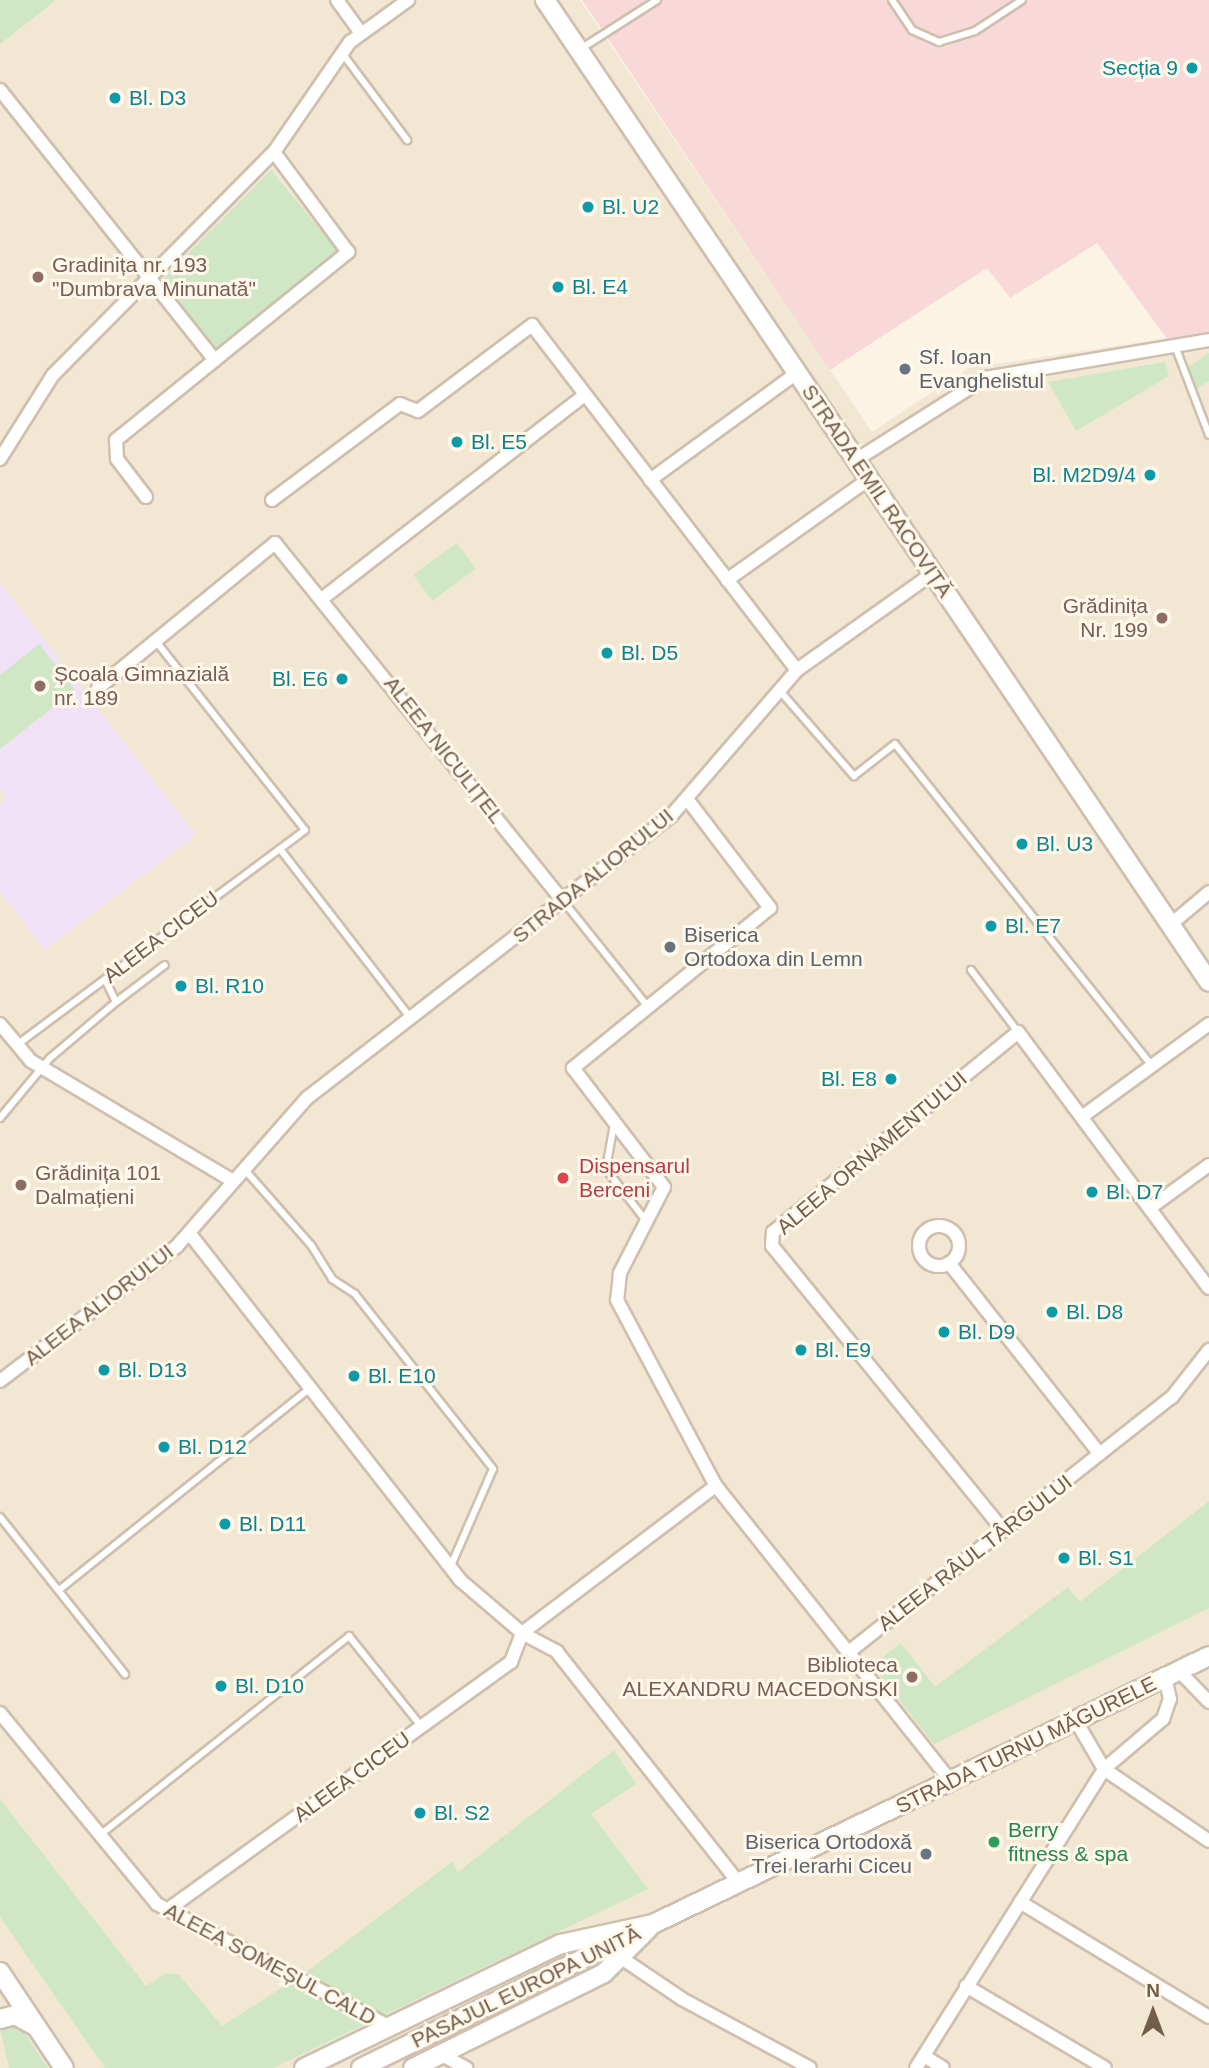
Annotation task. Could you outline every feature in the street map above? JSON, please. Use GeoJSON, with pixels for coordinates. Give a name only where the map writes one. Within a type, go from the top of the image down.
{"type":"FeatureCollection","features":[{"type":"Feature","properties":{"kind":"street"},"geometry":{"type":"LineString","coordinates":[[337,0],[361,33]]}},
{"type":"Feature","properties":{"kind":"street"},"geometry":{"type":"LineString","coordinates":[[0,459],[36,394],[274,152],[342,53],[361,33],[408,0]]}},
{"type":"Feature","properties":{"kind":"street","name":"STRADA EMIL RACOVIȚĂ"},"geometry":{"type":"LineString","coordinates":[[545,0],[1209,982]]}},
{"type":"Feature","properties":{"kind":"street"},"geometry":{"type":"LineString","coordinates":[[0,90],[215,360]]}},
{"type":"Feature","properties":{"kind":"street"},"geometry":{"type":"LineString","coordinates":[[146,497],[117,459],[116,440],[348,252],[274,152]]}},
{"type":"Feature","properties":{"kind":"street"},"geometry":{"type":"LineString","coordinates":[[272,500],[400,404],[418,411],[532,325],[796,670]]}},
{"type":"Feature","properties":{"kind":"street"},"geometry":{"type":"LineString","coordinates":[[856,460],[985,378],[1209,340]]}},
{"type":"Feature","properties":{"kind":"street"},"geometry":{"type":"LineString","coordinates":[[650,480],[797,373]]}},
{"type":"Feature","properties":{"kind":"street"},"geometry":{"type":"LineString","coordinates":[[323,598],[585,395]]}},
{"type":"Feature","properties":{"kind":"street"},"geometry":{"type":"LineString","coordinates":[[727,580],[869,479]]}},
{"type":"Feature","properties":{"kind":"street","name":"ALEEA NICULIȚEL"},"geometry":{"type":"LineString","coordinates":[[98,688],[275,543],[323,598],[564,902]]}},
{"type":"Feature","properties":{"kind":"street","name":"STRADA ALIORULUI"},"geometry":{"type":"LineString","coordinates":[[190,1234],[243,1169],[307,1098],[564,902],[687,799],[796,670],[933,573]]}},
{"type":"Feature","properties":{"kind":"street"},"geometry":{"type":"LineString","coordinates":[[687,799],[770,908],[573,1068],[664,1187],[620,1273],[617,1300],[716,1486],[951,1782]]}},
{"type":"Feature","properties":{"kind":"street"},"geometry":{"type":"LineString","coordinates":[[1170,925],[1209,892]]}},
{"type":"Feature","properties":{"kind":"street"},"geometry":{"type":"LineString","coordinates":[[0,1024],[16,1045],[41,1068],[233,1181]]}},
{"type":"Feature","properties":{"kind":"street"},"geometry":{"type":"LineString","coordinates":[[1083,1116],[1209,1024]]}},
{"type":"Feature","properties":{"kind":"street"},"geometry":{"type":"LineString","coordinates":[[1018,1032],[1209,1287]]}},
{"type":"Feature","properties":{"kind":"street","name":"ALEEA ORNAMENTULUI"},"geometry":{"type":"LineString","coordinates":[[1003,1530],[771,1240],[1018,1032]]}},
{"type":"Feature","properties":{"kind":"street"},"geometry":{"type":"LineString","coordinates":[[1150,1208],[1209,1165]]}},
{"type":"Feature","properties":{"kind":"street"},"geometry":{"type":"LineString","coordinates":[[190,1234],[450,1568],[522,1633],[557,1652],[738,1883]]}},
{"type":"Feature","properties":{"kind":"street","name":"ALEEA ALIORULUI"},"geometry":{"type":"LineString","coordinates":[[3,1374],[190,1234]]}},
{"type":"Feature","properties":{"kind":"street"},"geometry":{"type":"LineString","coordinates":[[949,1263],[1100,1454]]}},
{"type":"Feature","properties":{"kind":"street","name":"ALEEA RÂUL TÂRGULUI"},"geometry":{"type":"LineString","coordinates":[[849,1651],[1172,1398],[1209,1350]]}},
{"type":"Feature","properties":{"kind":"street"},"geometry":{"type":"LineString","coordinates":[[522,1633],[716,1486]]}},
{"type":"Feature","properties":{"kind":"street","name":"ALEEA CICEU"},"geometry":{"type":"LineString","coordinates":[[167,1910],[511,1662],[522,1633]]}},
{"type":"Feature","properties":{"kind":"street","name":"STRADA TURNU MĂGURELE"},"geometry":{"type":"LineString","coordinates":[[304,2068],[561,1944],[653,1924],[1209,1656]]}},
{"type":"Feature","properties":{"kind":"street"},"geometry":{"type":"LineString","coordinates":[[1172,1674],[1209,1702]]}},
{"type":"Feature","properties":{"kind":"street"},"geometry":{"type":"LineString","coordinates":[[916,2068],[1104,1769],[1163,1719],[1170,1699],[1172,1674]]}},
{"type":"Feature","properties":{"kind":"street","name":"ALEEA SOMEȘUL CALD"},"geometry":{"type":"LineString","coordinates":[[0,1713],[100,1835],[167,1910],[388,2026]]}},
{"type":"Feature","properties":{"kind":"street"},"geometry":{"type":"LineString","coordinates":[[1076,1721],[1104,1769],[1209,1841]]}},
{"type":"Feature","properties":{"kind":"street"},"geometry":{"type":"LineString","coordinates":[[1020,1902],[1209,2017]]}},
{"type":"Feature","properties":{"kind":"street","name":"STRADA TURNU MĂGURELE"},"geometry":{"type":"LineString","coordinates":[[413,2068],[623,1959],[653,1924]]}},
{"type":"Feature","properties":{"kind":"street","name":"PASAJUL EUROPA UNITĂ"},"geometry":{"type":"LineString","coordinates":[[361,2068],[653,1924]]}},
{"type":"Feature","properties":{"kind":"street"},"geometry":{"type":"LineString","coordinates":[[623,1959],[682,1999],[810,2068]]}},
{"type":"Feature","properties":{"kind":"street"},"geometry":{"type":"LineString","coordinates":[[0,1972],[64,2068]]}},
{"type":"Feature","properties":{"kind":"street"},"geometry":{"type":"LineString","coordinates":[[967,1986],[1105,2068]]}},
{"type":"Feature","properties":{"kind":"street"},"geometry":{"type":"LineString","coordinates":[[0,2019],[15,2015],[38,2028]]}},
{"type":"Feature","properties":{"kind":"street"},"geometry":{"type":"LineString","coordinates":[[440,2054],[466,2068]]}},
{"type":"Feature","properties":{"kind":"street"},"geometry":{"type":"LineString","coordinates":[[924,2056],[943,2068]]}},
{"type":"Feature","properties":{"kind":"lane"},"geometry":{"type":"LineString","coordinates":[[579,50],[657,0]]}},
{"type":"Feature","properties":{"kind":"lane"},"geometry":{"type":"LineString","coordinates":[[892,0],[912,30],[939,42],[975,31],[1022,0]]}},
{"type":"Feature","properties":{"kind":"lane"},"geometry":{"type":"LineString","coordinates":[[342,53],[407,140]]}},
{"type":"Feature","properties":{"kind":"lane"},"geometry":{"type":"LineString","coordinates":[[1175,346],[1209,435]]}},
{"type":"Feature","properties":{"kind":"lane","name":"ALEEA CICEU"},"geometry":{"type":"LineString","coordinates":[[16,1045],[306,830],[155,640]]}},
{"type":"Feature","properties":{"kind":"lane"},"geometry":{"type":"LineString","coordinates":[[778,689],[855,776],[895,744],[1152,1066]]}},
{"type":"Feature","properties":{"kind":"lane"},"geometry":{"type":"LineString","coordinates":[[280,849],[411,1019]]}},
{"type":"Feature","properties":{"kind":"lane"},"geometry":{"type":"LineString","coordinates":[[564,902],[648,1007]]}},
{"type":"Feature","properties":{"kind":"lane"},"geometry":{"type":"LineString","coordinates":[[0,1118],[25,1096],[41,1068],[116,1002],[165,965]]}},
{"type":"Feature","properties":{"kind":"lane"},"geometry":{"type":"LineString","coordinates":[[971,970],[1018,1032]]}},
{"type":"Feature","properties":{"kind":"lane"},"geometry":{"type":"LineString","coordinates":[[105,979],[116,1002]]}},
{"type":"Feature","properties":{"kind":"lane"},"geometry":{"type":"LineString","coordinates":[[615,1122],[606,1169],[647,1221]]}},
{"type":"Feature","properties":{"kind":"lane"},"geometry":{"type":"LineString","coordinates":[[243,1169],[311,1245],[332,1279],[355,1294],[493,1469],[450,1568]]}},
{"type":"Feature","properties":{"kind":"lane"},"geometry":{"type":"LineString","coordinates":[[59,1590],[309,1390]]}},
{"type":"Feature","properties":{"kind":"lane"},"geometry":{"type":"LineString","coordinates":[[0,1517],[125,1674]]}},
{"type":"Feature","properties":{"kind":"lane"},"geometry":{"type":"LineString","coordinates":[[100,1835],[349,1636],[422,1727]]}},
{"type":"Feature","properties":{"kind":"shaded area"},"geometry":{"type":"Polygon","coordinates":[[[0,0],[580,0],[872,432],[969,368],[1209,332],[1209,2068],[0,2068],[0,0]]]}},
{"type":"Feature","properties":{"kind":"shaded area"},"geometry":{"type":"Polygon","coordinates":[[[582,0],[1209,0],[1209,332],[1167,339],[1097,243],[1010,298],[987,268],[830,370],[582,0]]]}},
{"type":"Feature","properties":{"kind":"shaded area","name":"Școala Gimnazială nr. 189"},"geometry":{"type":"Polygon","coordinates":[[[0,583],[196,835],[45,950],[0,892],[0,804],[7,798],[0,789],[0,583]]]}},
{"type":"Feature","properties":{"kind":"green space"},"geometry":{"type":"Polygon","coordinates":[[[0,0],[56,0],[0,44],[0,0]]]}},
{"type":"Feature","properties":{"kind":"green space"},"geometry":{"type":"Polygon","coordinates":[[[271,170],[339,252],[216,352],[160,282],[271,170]]]}},
{"type":"Feature","properties":{"kind":"green space"},"geometry":{"type":"Polygon","coordinates":[[[1209,353],[1209,381],[1194,391],[1188,367],[1209,353]]]}},
{"type":"Feature","properties":{"kind":"green space"},"geometry":{"type":"Polygon","coordinates":[[[1165,362],[1169,376],[1076,431],[1048,382],[1165,362]]]}},
{"type":"Feature","properties":{"kind":"green space"},"geometry":{"type":"Polygon","coordinates":[[[457,543],[476,569],[432,601],[413,575],[457,543]]]}},
{"type":"Feature","properties":{"kind":"green space"},"geometry":{"type":"Polygon","coordinates":[[[39,644],[75,690],[0,749],[0,675],[39,644]]]}},
{"type":"Feature","properties":{"kind":"green space"},"geometry":{"type":"Polygon","coordinates":[[[1209,1501],[1209,1608],[934,1744],[872,1665],[901,1643],[935,1687],[1068,1587],[1080,1602],[1209,1501]]]}},
{"type":"Feature","properties":{"kind":"green space"},"geometry":{"type":"Polygon","coordinates":[[[614,1750],[636,1784],[591,1814],[648,1889],[273,2068],[105,2068],[0,1917],[0,1799],[146,1986],[166,1973],[179,1975],[222,2026],[305,1973],[453,1861],[458,1872],[614,1750]]]}},
{"type":"Feature","properties":{"kind":"green space"},"geometry":{"type":"Polygon","coordinates":[[[17,2022],[48,2068],[9,2068],[0,2029],[17,2022]]]}},
{"type":"Feature","properties":{"kind":"place","name":"Secția 9"},"geometry":{"type":"Point","coordinates":[1192,68]}},
{"type":"Feature","properties":{"kind":"place","name":"Bl. D3"},"geometry":{"type":"Point","coordinates":[115,98]}},
{"type":"Feature","properties":{"kind":"place","name":"Bl. U2"},"geometry":{"type":"Point","coordinates":[588,207]}},
{"type":"Feature","properties":{"kind":"place","name":"Gradinița nr. 193 \"Dumbrava Minunată\""},"geometry":{"type":"Point","coordinates":[38,277]}},
{"type":"Feature","properties":{"kind":"place","name":"Bl. E4"},"geometry":{"type":"Point","coordinates":[558,287]}},
{"type":"Feature","properties":{"kind":"place","name":"Sf. Ioan Evanghelistul"},"geometry":{"type":"Point","coordinates":[905,369]}},
{"type":"Feature","properties":{"kind":"place","name":"Bl. E5"},"geometry":{"type":"Point","coordinates":[457,442]}},
{"type":"Feature","properties":{"kind":"place","name":"Bl. M2D9/4"},"geometry":{"type":"Point","coordinates":[1150,475]}},
{"type":"Feature","properties":{"kind":"place","name":"Grădinița Nr. 199"},"geometry":{"type":"Point","coordinates":[1162,618]}},
{"type":"Feature","properties":{"kind":"place","name":"Bl. D5"},"geometry":{"type":"Point","coordinates":[607,653]}},
{"type":"Feature","properties":{"kind":"place","name":"Bl. E6"},"geometry":{"type":"Point","coordinates":[342,679]}},
{"type":"Feature","properties":{"kind":"place","name":"Școala Gimnazială nr. 189"},"geometry":{"type":"Point","coordinates":[40,686]}},
{"type":"Feature","properties":{"kind":"place","name":"Bl. U3"},"geometry":{"type":"Point","coordinates":[1022,844]}},
{"type":"Feature","properties":{"kind":"place","name":"Bl. E7"},"geometry":{"type":"Point","coordinates":[991,926]}},
{"type":"Feature","properties":{"kind":"place","name":"Biserica Ortodoxa din Lemn"},"geometry":{"type":"Point","coordinates":[670,947]}},
{"type":"Feature","properties":{"kind":"place","name":"Bl. R10"},"geometry":{"type":"Point","coordinates":[181,986]}},
{"type":"Feature","properties":{"kind":"place","name":"Bl. E8"},"geometry":{"type":"Point","coordinates":[891,1079]}},
{"type":"Feature","properties":{"kind":"place","name":"Dispensarul Berceni"},"geometry":{"type":"Point","coordinates":[563,1178]}},
{"type":"Feature","properties":{"kind":"place","name":"Grădinița 101 Dalmațieni"},"geometry":{"type":"Point","coordinates":[21,1185]}},
{"type":"Feature","properties":{"kind":"place","name":"Bl. D7"},"geometry":{"type":"Point","coordinates":[1092,1192]}},
{"type":"Feature","properties":{"kind":"place","name":"Bl. D8"},"geometry":{"type":"Point","coordinates":[1052,1312]}},
{"type":"Feature","properties":{"kind":"place","name":"Bl. D9"},"geometry":{"type":"Point","coordinates":[944,1332]}},
{"type":"Feature","properties":{"kind":"place","name":"Bl. E9"},"geometry":{"type":"Point","coordinates":[801,1350]}},
{"type":"Feature","properties":{"kind":"place","name":"Bl. D13"},"geometry":{"type":"Point","coordinates":[104,1370]}},
{"type":"Feature","properties":{"kind":"place","name":"Bl. E10"},"geometry":{"type":"Point","coordinates":[354,1376]}},
{"type":"Feature","properties":{"kind":"place","name":"Bl. D12"},"geometry":{"type":"Point","coordinates":[164,1447]}},
{"type":"Feature","properties":{"kind":"place","name":"Bl. D11"},"geometry":{"type":"Point","coordinates":[225,1524]}},
{"type":"Feature","properties":{"kind":"place","name":"Bl. S1"},"geometry":{"type":"Point","coordinates":[1064,1558]}},
{"type":"Feature","properties":{"kind":"place","name":"Biblioteca ALEXANDRU MACEDONSKI"},"geometry":{"type":"Point","coordinates":[912,1677]}},
{"type":"Feature","properties":{"kind":"place","name":"Bl. D10"},"geometry":{"type":"Point","coordinates":[221,1686]}},
{"type":"Feature","properties":{"kind":"place","name":"Bl. S2"},"geometry":{"type":"Point","coordinates":[420,1813]}},
{"type":"Feature","properties":{"kind":"place","name":"Berry fitness & spa"},"geometry":{"type":"Point","coordinates":[994,1842]}},
{"type":"Feature","properties":{"kind":"place","name":"Biserica Ortodoxă Trei Ierarhi Ciceu"},"geometry":{"type":"Point","coordinates":[926,1854]}}]}
